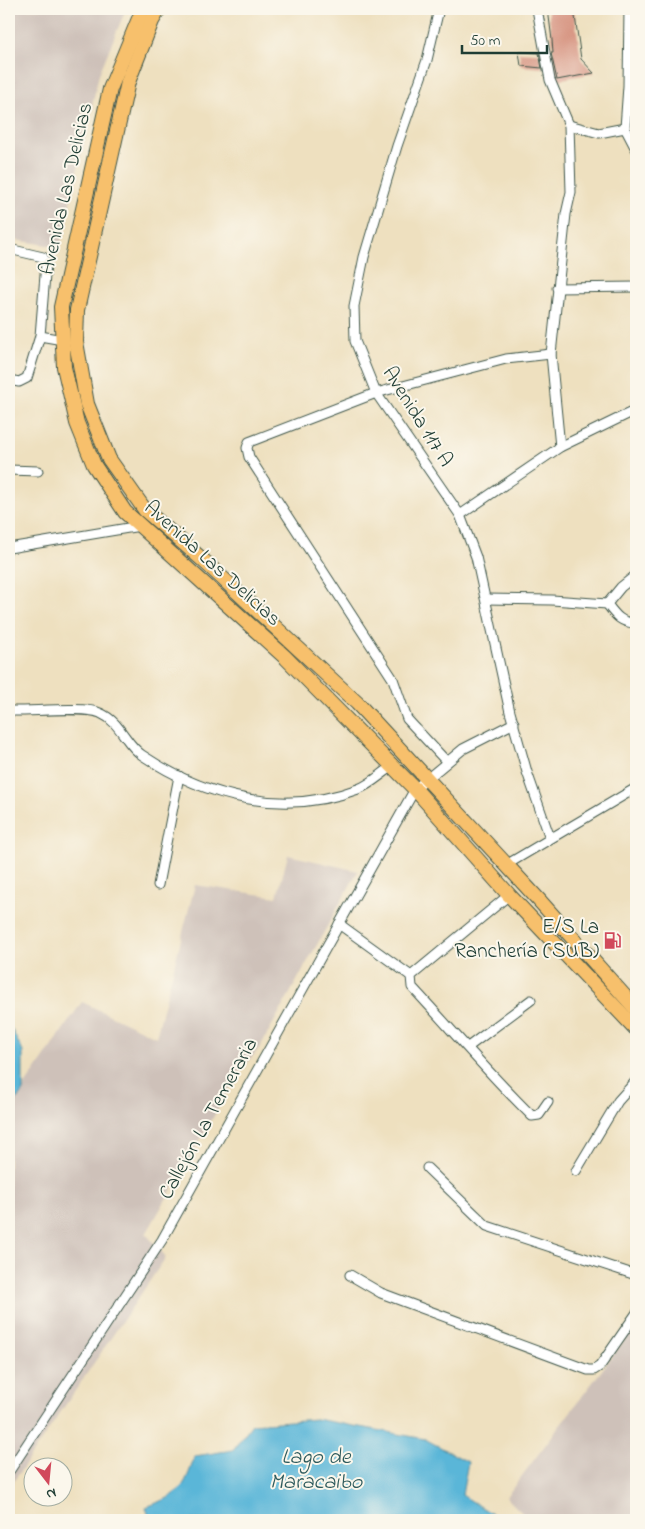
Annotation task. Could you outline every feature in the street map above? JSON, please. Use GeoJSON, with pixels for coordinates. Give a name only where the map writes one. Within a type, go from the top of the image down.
{"type":"FeatureCollection","features":[{"type":"Feature","properties":{"kind":"main road","name":"Avenida Las Delicias"},"geometry":{"type":"LineString","coordinates":[[143,9],[110,89],[61,307],[64,367],[77,423],[94,465],[125,512],[285,657],[415,789],[509,894],[636,1029]]}},
{"type":"Feature","properties":{"kind":"main road","name":"Avenida Las Delicias"},"geometry":{"type":"LineString","coordinates":[[159,9],[128,82],[77,310],[76,342],[87,404],[109,459],[145,510],[204,560],[357,702],[636,1009]]}},
{"type":"Feature","properties":{"kind":"street","name":"Avenida 117 A"},"geometry":{"type":"LineString","coordinates":[[439,9],[427,60],[397,146],[364,257],[354,306],[355,341],[376,393],[460,516],[476,557],[526,772],[550,838]]}},
{"type":"Feature","properties":{"kind":"street"},"geometry":{"type":"LineString","coordinates":[[537,9],[550,80],[569,125],[571,192],[566,214],[551,354],[560,447]]}},
{"type":"Feature","properties":{"kind":"street"},"geometry":{"type":"LineString","coordinates":[[629,9],[628,86],[625,128],[636,149]]}},
{"type":"Feature","properties":{"kind":"street"},"geometry":{"type":"LineString","coordinates":[[569,125],[599,133],[625,128]]}},
{"type":"Feature","properties":{"kind":"street"},"geometry":{"type":"LineString","coordinates":[[9,250],[43,257],[46,263],[40,336],[27,378],[19,382],[9,380]]}},
{"type":"Feature","properties":{"kind":"street"},"geometry":{"type":"LineString","coordinates":[[557,288],[636,287]]}},
{"type":"Feature","properties":{"kind":"street"},"geometry":{"type":"LineString","coordinates":[[40,336],[63,340]]}},
{"type":"Feature","properties":{"kind":"street"},"geometry":{"type":"LineString","coordinates":[[447,762],[407,719],[392,679],[249,457],[247,448],[249,442],[376,393],[506,359],[551,354]]}},
{"type":"Feature","properties":{"kind":"street"},"geometry":{"type":"LineString","coordinates":[[460,516],[560,447],[636,410]]}},
{"type":"Feature","properties":{"kind":"street"},"geometry":{"type":"LineString","coordinates":[[9,470],[38,471]]}},
{"type":"Feature","properties":{"kind":"street"},"geometry":{"type":"LineString","coordinates":[[9,548],[140,526]]}},
{"type":"Feature","properties":{"kind":"street"},"geometry":{"type":"LineString","coordinates":[[607,604],[621,587],[636,575]]}},
{"type":"Feature","properties":{"kind":"street"},"geometry":{"type":"LineString","coordinates":[[486,599],[607,604]]}},
{"type":"Feature","properties":{"kind":"street"},"geometry":{"type":"LineString","coordinates":[[607,604],[618,619],[627,623],[636,623]]}},
{"type":"Feature","properties":{"kind":"street"},"geometry":{"type":"LineString","coordinates":[[9,710],[98,712],[117,724],[140,754],[179,776],[221,794],[271,803],[304,802],[359,789],[392,766]]}},
{"type":"Feature","properties":{"kind":"street","name":"Callejón La Temeraria"},"geometry":{"type":"LineString","coordinates":[[10,1470],[162,1240],[415,789],[463,749],[514,723]]}},
{"type":"Feature","properties":{"kind":"street"},"geometry":{"type":"LineString","coordinates":[[158,885],[179,776]]}},
{"type":"Feature","properties":{"kind":"street"},"geometry":{"type":"LineString","coordinates":[[506,864],[636,788]]}},
{"type":"Feature","properties":{"kind":"street"},"geometry":{"type":"LineString","coordinates":[[411,976],[509,894]]}},
{"type":"Feature","properties":{"kind":"street"},"geometry":{"type":"LineString","coordinates":[[339,924],[411,976],[412,987],[468,1047],[492,1078],[532,1116],[539,1115],[548,1102]]}},
{"type":"Feature","properties":{"kind":"street"},"geometry":{"type":"LineString","coordinates":[[468,1047],[531,1000]]}},
{"type":"Feature","properties":{"kind":"street"},"geometry":{"type":"LineString","coordinates":[[576,1171],[618,1101],[636,1082]]}},
{"type":"Feature","properties":{"kind":"street"},"geometry":{"type":"LineString","coordinates":[[426,1168],[487,1226],[636,1275]]}},
{"type":"Feature","properties":{"kind":"street"},"geometry":{"type":"LineString","coordinates":[[350,1275],[381,1293],[588,1370],[594,1370],[600,1366],[636,1314]]}},
{"type":"Feature","properties":{"kind":"shaded area"},"geometry":{"type":"Polygon","coordinates":[[[9,9],[126,9],[99,74],[60,247],[9,239],[9,9]]]}},
{"type":"Feature","properties":{"kind":"shaded area"},"geometry":{"type":"Polygon","coordinates":[[[288,855],[358,871],[260,1047],[237,1076],[146,1234],[166,1257],[31,1456],[22,1456],[22,1469],[9,1488],[9,1109],[82,1002],[156,1037],[195,885],[277,897],[288,855]]]}},
{"type":"Feature","properties":{"kind":"shaded area"},"geometry":{"type":"Polygon","coordinates":[[[636,1325],[636,1520],[529,1520],[506,1497],[636,1325]]]}},
{"type":"Feature","properties":{"kind":"water"},"geometry":{"type":"Polygon","coordinates":[[[9,1024],[23,1052],[23,1091],[9,1111],[9,1024]]]}},
{"type":"Feature","properties":{"kind":"water","name":"Lago de Maracaibo"},"geometry":{"type":"Polygon","coordinates":[[[316,1419],[425,1439],[468,1462],[462,1495],[502,1520],[150,1520],[146,1507],[167,1498],[179,1490],[187,1477],[195,1456],[233,1450],[252,1424],[316,1419]]]}},
{"type":"Feature","properties":{"kind":"building"},"geometry":{"type":"Polygon","coordinates":[[[548,9],[574,9],[581,59],[594,73],[557,80],[551,53],[553,53],[548,9]]]}},
{"type":"Feature","properties":{"kind":"building"},"geometry":{"type":"Polygon","coordinates":[[[519,52],[539,53],[542,68],[521,66],[519,52]]]}},
{"type":"Feature","properties":{"kind":"place","name":"E/S La Ranchería (SUB)"},"geometry":{"type":"Point","coordinates":[613,940]}}]}
